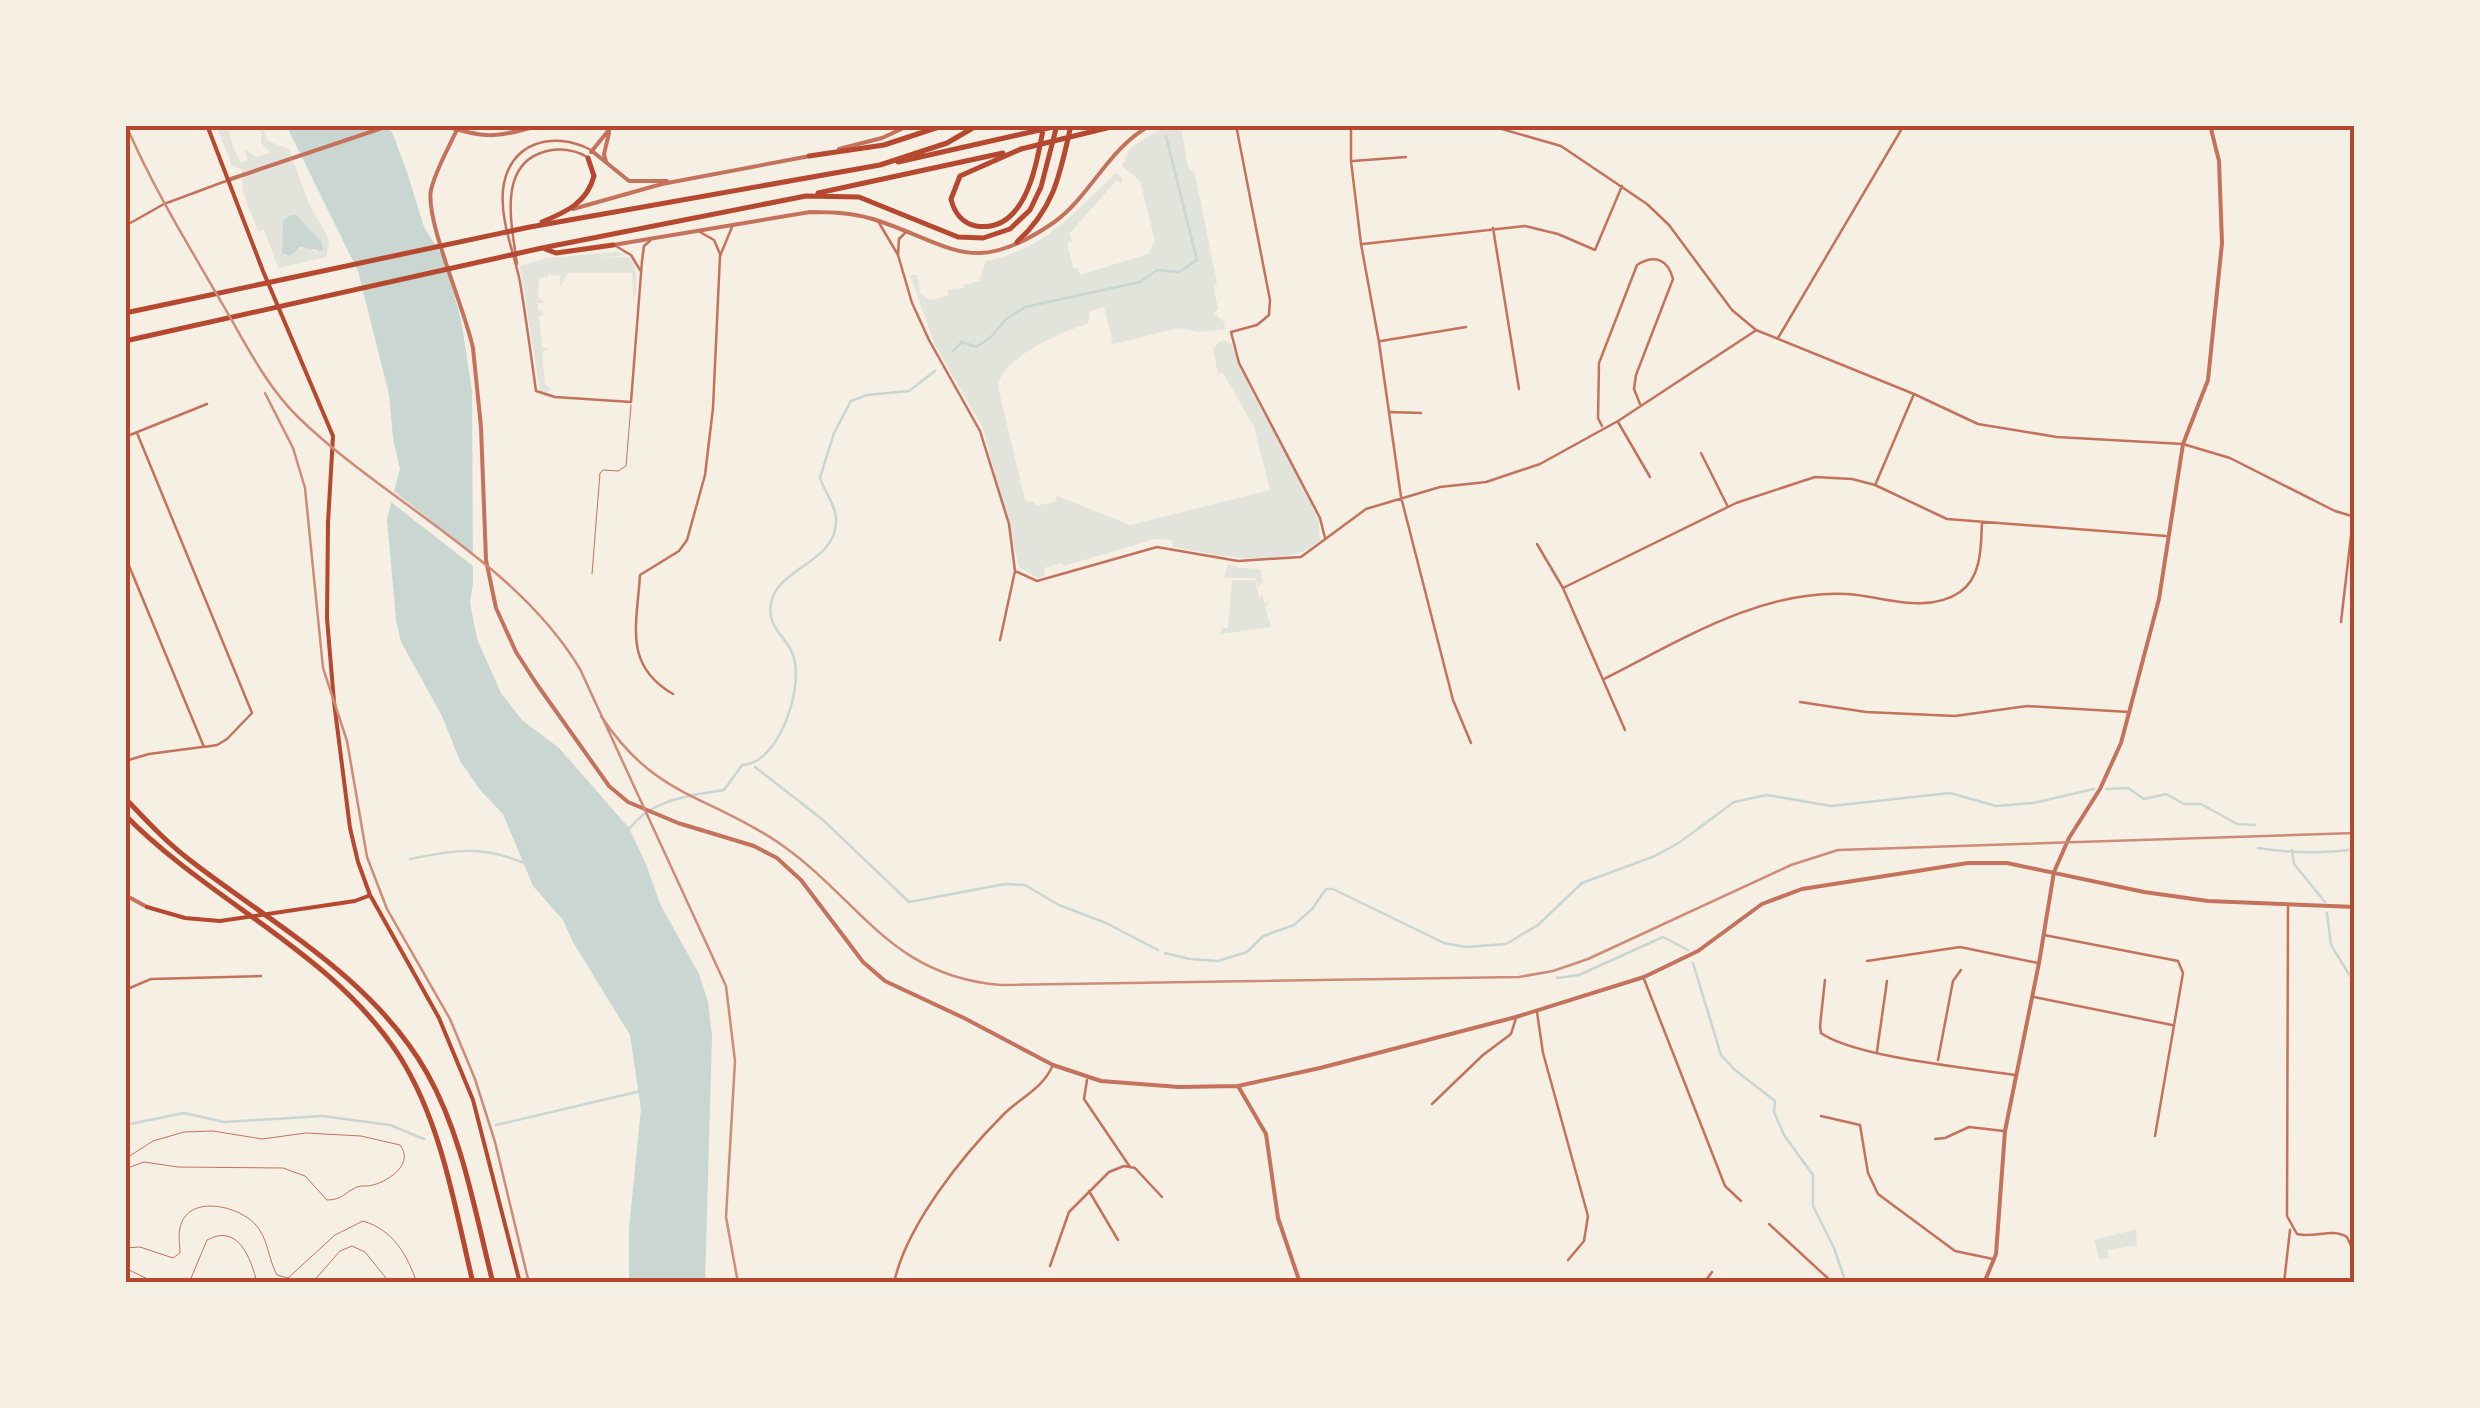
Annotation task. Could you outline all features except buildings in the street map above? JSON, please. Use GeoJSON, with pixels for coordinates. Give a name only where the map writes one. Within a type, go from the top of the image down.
{"type":"FeatureCollection","features":[{"type":"Feature","properties":{"kind":"main road"},"geometry":{"type":"LineString","coordinates":[[207,125],[332,430],[326,585],[334,702],[350,828],[370,895],[438,1018],[472,1100],[520,1283]]}},
{"type":"Feature","properties":{"kind":"main road"},"geometry":{"type":"LineString","coordinates":[[810,156],[899,142],[945,125]]}},
{"type":"Feature","properties":{"kind":"main road"},"geometry":{"type":"LineString","coordinates":[[880,165],[946,142],[978,125]]}},
{"type":"Feature","properties":{"kind":"main road"},"geometry":{"type":"LineString","coordinates":[[1020,149],[960,176],[954,183],[951,199],[961,218],[975,226],[990,225],[1016,210],[1028,190],[1044,125]]}},
{"type":"Feature","properties":{"kind":"main road"},"geometry":{"type":"LineString","coordinates":[[125,313],[530,226],[880,165],[1059,125]]}},
{"type":"Feature","properties":{"kind":"main road"},"geometry":{"type":"LineString","coordinates":[[806,196],[859,198],[958,237],[992,236],[1010,229],[1030,210],[1059,125]]}},
{"type":"Feature","properties":{"kind":"main road"},"geometry":{"type":"LineString","coordinates":[[1017,242],[1038,223],[1049,204],[1071,125]]}},
{"type":"Feature","properties":{"kind":"main road"},"geometry":{"type":"LineString","coordinates":[[125,341],[1119,125]]}},
{"type":"Feature","properties":{"kind":"main road"},"geometry":{"type":"LineString","coordinates":[[530,226],[573,209],[592,184],[590,154]]}},
{"type":"Feature","properties":{"kind":"main road"},"geometry":{"type":"LineString","coordinates":[[542,248],[556,253],[613,245]]}},
{"type":"Feature","properties":{"kind":"main road"},"geometry":{"type":"LineString","coordinates":[[125,798],[188,860],[288,932],[370,998],[396,1027],[428,1074],[458,1147],[493,1283]]}},
{"type":"Feature","properties":{"kind":"main road"},"geometry":{"type":"LineString","coordinates":[[125,814],[165,852],[275,934],[352,998],[401,1059],[422,1100],[439,1148],[473,1283]]}},
{"type":"Feature","properties":{"kind":"main road"},"geometry":{"type":"LineString","coordinates":[[147,907],[185,918],[220,921],[354,901],[370,895]]}},
{"type":"Feature","properties":{"kind":"street"},"geometry":{"type":"LineString","coordinates":[[125,226],[164,204],[390,125]]}},
{"type":"Feature","properties":{"kind":"street"},"geometry":{"type":"LineString","coordinates":[[442,125],[458,127],[466,134],[492,136],[540,125]]}},
{"type":"Feature","properties":{"kind":"street"},"geometry":{"type":"LineString","coordinates":[[590,154],[614,125]]}},
{"type":"Feature","properties":{"kind":"street"},"geometry":{"type":"LineString","coordinates":[[573,209],[677,181],[810,156],[882,138],[910,125]]}},
{"type":"Feature","properties":{"kind":"street"},"geometry":{"type":"LineString","coordinates":[[613,245],[810,212],[839,212],[877,220],[962,253],[982,254],[1017,242],[1059,219],[1118,148],[1151,125]]}},
{"type":"Feature","properties":{"kind":"street"},"geometry":{"type":"LineString","coordinates":[[1236,125],[1270,300],[1269,315],[1257,325],[1231,332],[1240,363],[1320,518],[1325,539]]}},
{"type":"Feature","properties":{"kind":"street"},"geometry":{"type":"LineString","coordinates":[[1351,125],[1361,244],[1401,496],[1453,700],[1471,743]]}},
{"type":"Feature","properties":{"kind":"street"},"geometry":{"type":"LineString","coordinates":[[1488,125],[1561,146],[1622,186],[1669,224],[1732,310],[1756,330],[1978,424],[2057,437],[2183,444],[2230,458],[2354,517],[2341,622]]}},
{"type":"Feature","properties":{"kind":"street"},"geometry":{"type":"LineString","coordinates":[[1778,339],[1904,125]]}},
{"type":"Feature","properties":{"kind":"street"},"geometry":{"type":"LineString","coordinates":[[1984,1283],[1994,1260],[2005,1131],[2054,872],[2067,842],[2100,789],[2130,712],[2159,599],[2183,444],[2208,380],[2222,243],[2219,161],[2210,125]]}},
{"type":"Feature","properties":{"kind":"street"},"geometry":{"type":"LineString","coordinates":[[458,127],[432,187],[430,208],[464,310],[472,348],[489,585],[516,652],[619,797],[660,816],[754,846],[778,858],[802,880],[848,945],[874,973],[895,988],[964,1018],[1053,1065],[1088,1078],[1166,1087],[1238,1086],[1516,1017],[1644,978],[1698,951],[1762,904],[1802,889],[1968,863],[2007,863],[2144,892],[2288,906],[2355,907]]}},
{"type":"Feature","properties":{"kind":"street"},"geometry":{"type":"LineString","coordinates":[[606,162],[609,131]]}},
{"type":"Feature","properties":{"kind":"street"},"geometry":{"type":"LineString","coordinates":[[519,280],[503,202],[510,165],[526,149],[551,139],[566,139],[629,180],[677,181]]}},
{"type":"Feature","properties":{"kind":"street"},"geometry":{"type":"LineString","coordinates":[[590,154],[545,151],[520,168],[511,191],[519,280],[536,391],[555,397],[631,402],[640,273],[644,246],[652,239]]}},
{"type":"Feature","properties":{"kind":"street"},"geometry":{"type":"LineString","coordinates":[[1352,162],[1406,158]]}},
{"type":"Feature","properties":{"kind":"street"},"geometry":{"type":"LineString","coordinates":[[1361,244],[1525,226],[1558,234],[1595,250],[1622,186]]}},
{"type":"Feature","properties":{"kind":"street"},"geometry":{"type":"LineString","coordinates":[[877,220],[898,255],[912,303],[929,340],[980,431],[1009,524],[1015,571],[1000,640]]}},
{"type":"Feature","properties":{"kind":"street"},"geometry":{"type":"LineString","coordinates":[[673,694],[653,682],[637,656],[640,575],[679,551],[686,540],[705,475],[713,408],[720,256],[732,227]]}},
{"type":"Feature","properties":{"kind":"street"},"geometry":{"type":"LineString","coordinates":[[1493,228],[1519,388]]}},
{"type":"Feature","properties":{"kind":"street"},"geometry":{"type":"LineString","coordinates":[[700,232],[714,240],[720,256]]}},
{"type":"Feature","properties":{"kind":"street"},"geometry":{"type":"LineString","coordinates":[[898,255],[899,239],[906,232]]}},
{"type":"Feature","properties":{"kind":"street"},"geometry":{"type":"LineString","coordinates":[[613,245],[631,255],[640,273]]}},
{"type":"Feature","properties":{"kind":"street"},"geometry":{"type":"LineString","coordinates":[[1603,428],[1598,418],[1599,362],[1637,265],[1654,258],[1662,260],[1673,278],[1636,375],[1634,389],[1641,405]]}},
{"type":"Feature","properties":{"kind":"street"},"geometry":{"type":"LineString","coordinates":[[1379,342],[1466,327]]}},
{"type":"Feature","properties":{"kind":"street"},"geometry":{"type":"LineString","coordinates":[[1015,571],[1037,580],[1157,547],[1238,560],[1301,557],[1366,509],[1440,486],[1486,482],[1540,464],[1618,420],[1756,330]]}},
{"type":"Feature","properties":{"kind":"street"},"geometry":{"type":"LineString","coordinates":[[1875,485],[1914,394]]}},
{"type":"Feature","properties":{"kind":"street"},"geometry":{"type":"LineString","coordinates":[[125,438],[206,404]]}},
{"type":"Feature","properties":{"kind":"street"},"geometry":{"type":"LineString","coordinates":[[1389,412],[1420,413]]}},
{"type":"Feature","properties":{"kind":"street"},"geometry":{"type":"LineString","coordinates":[[1618,420],[1650,478]]}},
{"type":"Feature","properties":{"kind":"street"},"geometry":{"type":"LineString","coordinates":[[125,761],[217,745],[252,713],[136,433]]}},
{"type":"Feature","properties":{"kind":"street"},"geometry":{"type":"LineString","coordinates":[[1701,453],[1728,507]]}},
{"type":"Feature","properties":{"kind":"street"},"geometry":{"type":"LineString","coordinates":[[1563,588],[1728,507],[1778,487],[1815,478],[1852,479],[1875,485],[1947,519],[2168,536]]}},
{"type":"Feature","properties":{"kind":"street"},"geometry":{"type":"LineString","coordinates":[[1604,679],[1722,621],[1786,599],[1847,594],[1918,604],[1959,593],[1972,580],[1980,556],[1982,520]]}},
{"type":"Feature","properties":{"kind":"street"},"geometry":{"type":"LineString","coordinates":[[1537,544],[1563,588],[1625,730]]}},
{"type":"Feature","properties":{"kind":"street"},"geometry":{"type":"LineString","coordinates":[[125,556],[204,747]]}},
{"type":"Feature","properties":{"kind":"street"},"geometry":{"type":"LineString","coordinates":[[1800,702],[1866,712],[1954,716],[2026,706],[2130,712]]}},
{"type":"Feature","properties":{"kind":"street"},"geometry":{"type":"LineString","coordinates":[[125,894],[147,907]]}},
{"type":"Feature","properties":{"kind":"street"},"geometry":{"type":"LineString","coordinates":[[2284,1283],[2291,1228],[2287,1216],[2288,906]]}},
{"type":"Feature","properties":{"kind":"street"},"geometry":{"type":"LineString","coordinates":[[2043,935],[2178,961],[2183,972],[2155,1136]]}},
{"type":"Feature","properties":{"kind":"street"},"geometry":{"type":"LineString","coordinates":[[1867,961],[1960,947],[2039,963]]}},
{"type":"Feature","properties":{"kind":"street"},"geometry":{"type":"LineString","coordinates":[[1938,1062],[1953,981],[1961,970]]}},
{"type":"Feature","properties":{"kind":"street"},"geometry":{"type":"LineString","coordinates":[[125,990],[151,978],[261,976]]}},
{"type":"Feature","properties":{"kind":"street"},"geometry":{"type":"LineString","coordinates":[[1644,978],[1726,1186],[1741,1202]]}},
{"type":"Feature","properties":{"kind":"street"},"geometry":{"type":"LineString","coordinates":[[1825,980],[1821,1033],[1830,1039],[1877,1052],[2016,1075]]}},
{"type":"Feature","properties":{"kind":"street"},"geometry":{"type":"LineString","coordinates":[[1877,1052],[1886,980]]}},
{"type":"Feature","properties":{"kind":"street"},"geometry":{"type":"LineString","coordinates":[[2032,996],[2172,1026]]}},
{"type":"Feature","properties":{"kind":"street"},"geometry":{"type":"LineString","coordinates":[[1537,1011],[1542,1053],[1588,1216],[1584,1241],[1568,1260]]}},
{"type":"Feature","properties":{"kind":"street"},"geometry":{"type":"LineString","coordinates":[[1432,1104],[1511,1034],[1516,1017]]}},
{"type":"Feature","properties":{"kind":"street"},"geometry":{"type":"LineString","coordinates":[[894,1283],[898,1266],[948,1174],[1007,1110],[1044,1084],[1053,1065]]}},
{"type":"Feature","properties":{"kind":"street"},"geometry":{"type":"LineString","coordinates":[[1088,1078],[1084,1099],[1130,1167]]}},
{"type":"Feature","properties":{"kind":"street"},"geometry":{"type":"LineString","coordinates":[[1238,1086],[1266,1134],[1278,1218],[1300,1283]]}},
{"type":"Feature","properties":{"kind":"street"},"geometry":{"type":"LineString","coordinates":[[1821,1116],[1860,1126],[1872,1186],[1883,1199],[1954,1251],[1994,1260]]}},
{"type":"Feature","properties":{"kind":"street"},"geometry":{"type":"LineString","coordinates":[[1935,1139],[1969,1127],[2005,1131]]}},
{"type":"Feature","properties":{"kind":"street"},"geometry":{"type":"LineString","coordinates":[[1050,1266],[1070,1212],[1108,1172],[1135,1168],[1162,1198]]}},
{"type":"Feature","properties":{"kind":"street"},"geometry":{"type":"LineString","coordinates":[[1088,1190],[1118,1240]]}},
{"type":"Feature","properties":{"kind":"street"},"geometry":{"type":"LineString","coordinates":[[1769,1224],[1833,1283]]}},
{"type":"Feature","properties":{"kind":"street"},"geometry":{"type":"LineString","coordinates":[[2291,1228],[2304,1236],[2334,1232],[2347,1237],[2352,1248],[2353,1283]]}},
{"type":"Feature","properties":{"kind":"street"},"geometry":{"type":"LineString","coordinates":[[1704,1283],[1712,1272]]}},
{"type":"Feature","properties":{"kind":"lane"},"geometry":{"type":"LineString","coordinates":[[592,574],[600,473],[626,466],[631,402]]}},
{"type":"Feature","properties":{"kind":"lane"},"geometry":{"type":"LineString","coordinates":[[125,1159],[153,1141],[184,1132],[212,1130],[262,1139],[306,1134],[360,1136],[400,1145],[406,1158],[399,1170],[380,1182],[358,1186],[342,1199],[332,1200],[323,1197],[305,1176],[283,1168],[188,1167],[144,1162],[125,1169]]}},
{"type":"Feature","properties":{"kind":"lane"},"geometry":{"type":"LineString","coordinates":[[125,1248],[140,1247],[173,1258],[180,1252],[180,1228],[185,1217],[196,1208],[223,1207],[255,1224],[277,1276],[288,1278],[335,1236],[351,1224],[363,1221],[379,1226],[398,1244],[417,1283]]}},
{"type":"Feature","properties":{"kind":"lane"},"geometry":{"type":"LineString","coordinates":[[189,1283],[207,1240],[219,1236],[239,1242],[250,1258],[258,1283]]}},
{"type":"Feature","properties":{"kind":"lane"},"geometry":{"type":"LineString","coordinates":[[312,1283],[340,1251],[352,1246],[365,1252],[390,1283]]}},
{"type":"Feature","properties":{"kind":"lane"},"geometry":{"type":"LineString","coordinates":[[125,1268],[156,1283]]}},
{"type":"Feature","properties":{"kind":"shaded area"},"geometry":{"type":"Polygon","coordinates":[[[261,125],[268,141],[289,149],[310,206],[326,233],[326,257],[278,268],[264,229],[258,231],[243,192],[242,170],[232,165],[218,130],[223,126],[229,129],[241,163],[248,160],[244,149],[256,157],[270,153],[261,143],[261,125]],[[283,221],[282,253],[307,247],[316,252],[322,242],[302,221],[283,221]]]}},
{"type":"Feature","properties":{"kind":"shaded area"},"geometry":{"type":"Polygon","coordinates":[[[286,125],[384,125],[392,132],[424,227],[443,257],[461,319],[472,391],[470,602],[477,639],[501,693],[522,720],[559,748],[629,828],[660,904],[699,974],[708,1002],[712,1036],[705,1283],[629,1283],[629,1229],[641,1109],[630,1035],[563,920],[533,886],[503,814],[460,761],[442,716],[401,642],[387,519],[400,469],[389,394],[358,271],[286,125]]]}},
{"type":"Feature","properties":{"kind":"shaded area"},"geometry":{"type":"Polygon","coordinates":[[[1167,125],[1181,125],[1188,167],[1195,174],[1217,283],[1214,287],[1218,309],[1214,313],[1224,322],[1225,329],[1200,332],[1178,328],[1111,345],[1104,307],[1090,311],[1088,324],[1049,339],[1009,366],[998,387],[1025,500],[1036,506],[1056,501],[1057,496],[1130,525],[1270,490],[1254,427],[1223,373],[1218,374],[1213,349],[1225,340],[1231,344],[1311,504],[1318,519],[1320,540],[1306,550],[1269,559],[1229,557],[1173,547],[1172,540],[1155,539],[1064,566],[1062,563],[1044,568],[1045,575],[1038,578],[1019,567],[983,428],[935,345],[910,275],[917,275],[920,292],[930,300],[948,296],[948,289],[964,288],[979,281],[986,261],[1026,248],[1042,238],[1116,173],[1122,177],[1122,183],[1116,181],[1069,234],[1072,241],[1067,243],[1073,268],[1078,268],[1080,275],[1148,254],[1155,241],[1140,181],[1122,166],[1130,148],[1167,125]]]}},
{"type":"Feature","properties":{"kind":"shaded area"},"geometry":{"type":"Polygon","coordinates":[[[296,215],[322,242],[323,251],[300,247],[290,256],[282,253],[283,221],[296,215]]]}},
{"type":"Feature","properties":{"kind":"shaded area"},"geometry":{"type":"Polygon","coordinates":[[[616,252],[626,255],[599,258],[629,257],[636,273],[634,304],[632,273],[568,273],[560,287],[560,276],[550,275],[549,270],[548,277],[539,278],[538,298],[545,303],[538,303],[538,310],[545,314],[539,316],[542,347],[548,349],[542,352],[545,385],[551,389],[545,394],[540,392],[520,266],[548,258],[616,252]]]}},
{"type":"Feature","properties":{"kind":"shaded area"},"geometry":{"type":"Polygon","coordinates":[[[1228,564],[1260,569],[1263,582],[1258,586],[1255,578],[1224,578],[1228,564]]]}},
{"type":"Feature","properties":{"kind":"shaded area"},"geometry":{"type":"Polygon","coordinates":[[[1232,580],[1255,580],[1260,599],[1262,594],[1264,603],[1270,602],[1265,607],[1271,627],[1220,634],[1222,628],[1228,628],[1232,580]]]}},
{"type":"Feature","properties":{"kind":"shaded area"},"geometry":{"type":"Polygon","coordinates":[[[2136,1229],[2137,1245],[2108,1250],[2109,1258],[2100,1260],[2094,1240],[2136,1229]]]}},
{"type":"Feature","properties":{"kind":"pier"},"geometry":{"type":"Polygon","coordinates":[[[391,489],[478,558],[478,570],[387,499],[391,489]]]}},
{"type":"Feature","properties":{"kind":"waterway"},"geometry":{"type":"LineString","coordinates":[[952,352],[962,342],[976,347],[1025,307],[1140,282],[1157,270],[1179,272],[1197,260],[1166,136]]}},
{"type":"Feature","properties":{"kind":"waterway"},"geometry":{"type":"LineString","coordinates":[[628,830],[659,805],[724,790],[742,765],[755,761],[777,739],[791,705],[796,671],[791,651],[772,620],[771,603],[784,581],[817,556],[833,535],[834,510],[820,478],[834,433],[851,401],[867,395],[909,391],[935,371]]}},
{"type":"Feature","properties":{"kind":"waterway"},"geometry":{"type":"LineString","coordinates":[[755,767],[823,820],[909,902],[1005,884],[1025,885],[1059,905],[1106,923],[1158,950]]}},
{"type":"Feature","properties":{"kind":"waterway"},"geometry":{"type":"LineString","coordinates":[[2106,789],[2128,788],[2144,799],[2166,794],[2184,804],[2201,804],[2237,824],[2255,825]]}},
{"type":"Feature","properties":{"kind":"waterway"},"geometry":{"type":"LineString","coordinates":[[1165,953],[1218,961],[1247,952],[1263,936],[1294,925],[1326,889],[1444,943],[1466,947],[1506,944],[1538,925],[1582,883],[1655,856],[1734,802],[1767,795],[1831,806],[1950,793],[1996,806],[2033,803],[2094,789]]}},
{"type":"Feature","properties":{"kind":"waterway"},"geometry":{"type":"LineString","coordinates":[[2258,848],[2306,852],[2355,849]]}},
{"type":"Feature","properties":{"kind":"waterway"},"geometry":{"type":"LineString","coordinates":[[2292,850],[2294,864],[2325,902]]}},
{"type":"Feature","properties":{"kind":"waterway"},"geometry":{"type":"LineString","coordinates":[[410,859],[467,851],[524,863]]}},
{"type":"Feature","properties":{"kind":"waterway"},"geometry":{"type":"LineString","coordinates":[[2327,913],[2331,945],[2355,984]]}},
{"type":"Feature","properties":{"kind":"waterway"},"geometry":{"type":"LineString","coordinates":[[1557,978],[1579,975],[1663,937],[1688,950]]}},
{"type":"Feature","properties":{"kind":"waterway"},"geometry":{"type":"LineString","coordinates":[[1693,963],[1721,1055],[1775,1101],[1774,1112],[1784,1135],[1813,1175],[1813,1206],[1846,1283]]}},
{"type":"Feature","properties":{"kind":"waterway"},"geometry":{"type":"LineString","coordinates":[[496,1125],[641,1091]]}},
{"type":"Feature","properties":{"kind":"waterway"},"geometry":{"type":"LineString","coordinates":[[125,1125],[184,1113],[224,1122],[322,1116],[390,1125],[424,1139]]}},
{"type":"Feature","properties":{"kind":"railway"},"geometry":{"type":"LineString","coordinates":[[126,125],[184,239],[257,364],[287,406],[334,449],[521,596],[580,669],[726,986],[735,1061],[726,1217],[738,1283]]}},
{"type":"Feature","properties":{"kind":"railway"},"geometry":{"type":"LineString","coordinates":[[265,393],[293,448],[305,488],[323,668],[347,741],[367,857],[387,909],[450,1019],[475,1079],[495,1142],[529,1283]]}},
{"type":"Feature","properties":{"kind":"railway"},"geometry":{"type":"LineString","coordinates":[[601,716],[641,764],[683,792],[779,843],[903,951],[930,967],[963,979],[1001,985],[1519,977],[1588,959],[1791,865],[1838,850],[2355,833]]}}]}
